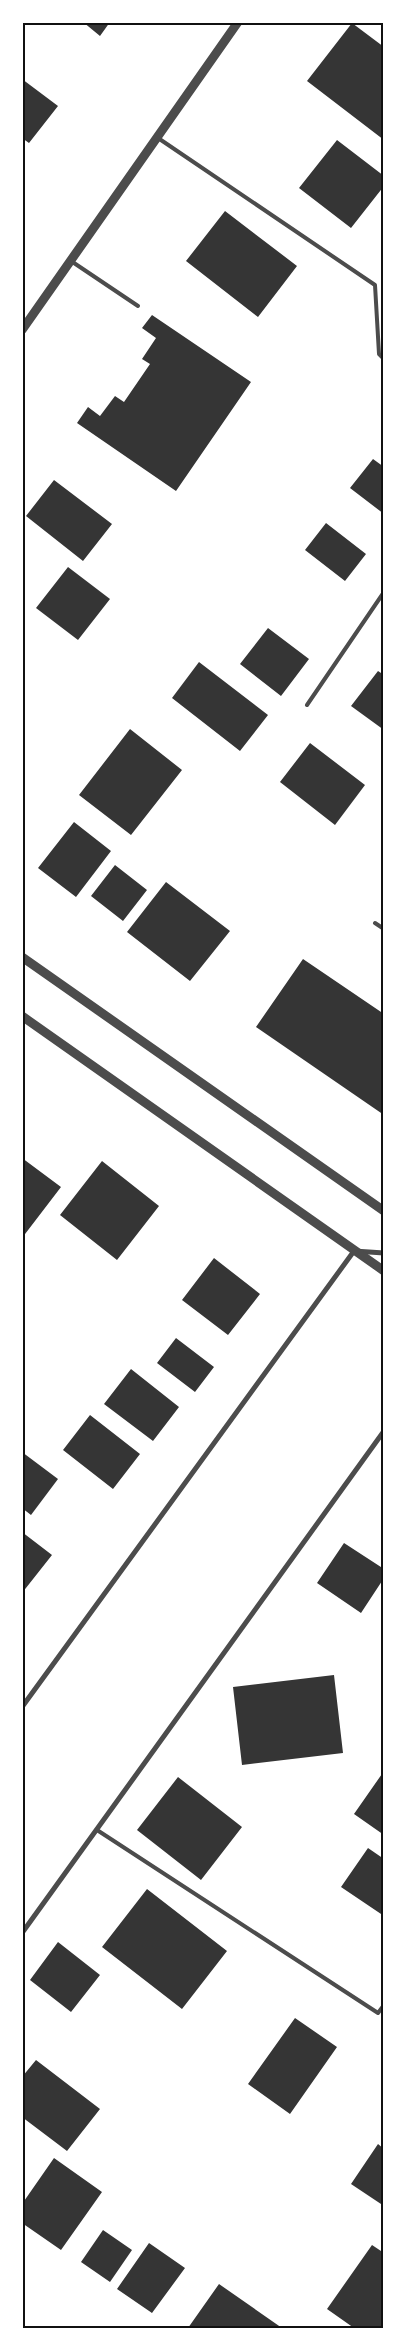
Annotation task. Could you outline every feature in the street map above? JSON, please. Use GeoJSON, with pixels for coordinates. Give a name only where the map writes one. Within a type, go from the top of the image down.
{"type":"FeatureCollection","features":[{"type":"Feature","properties":{"kind":"street"},"geometry":{"type":"LineString","coordinates":[[22,330],[238,22]]}},
{"type":"Feature","properties":{"kind":"street"},"geometry":{"type":"LineString","coordinates":[[22,957],[384,1212]]}},
{"type":"Feature","properties":{"kind":"street"},"geometry":{"type":"LineString","coordinates":[[22,1016],[384,1271]]}},
{"type":"Feature","properties":{"kind":"street"},"geometry":{"type":"LineString","coordinates":[[354,1251],[384,1253]]}},
{"type":"Feature","properties":{"kind":"street"},"geometry":{"type":"LineString","coordinates":[[22,1707],[354,1251]]}},
{"type":"Feature","properties":{"kind":"street"},"geometry":{"type":"LineString","coordinates":[[22,1933],[384,1430]]}},
{"type":"Feature","properties":{"kind":"lane"},"geometry":{"type":"LineString","coordinates":[[158,138],[375,285],[378,354],[384,358]]}},
{"type":"Feature","properties":{"kind":"lane"},"geometry":{"type":"LineString","coordinates":[[71,261],[138,306]]}},
{"type":"Feature","properties":{"kind":"lane"},"geometry":{"type":"LineString","coordinates":[[306,705],[384,592]]}},
{"type":"Feature","properties":{"kind":"lane"},"geometry":{"type":"LineString","coordinates":[[375,923],[384,929]]}},
{"type":"Feature","properties":{"kind":"lane"},"geometry":{"type":"LineString","coordinates":[[97,1830],[378,2013],[384,2005]]}},
{"type":"Feature","properties":{"kind":"building"},"geometry":{"type":"Polygon","coordinates":[[[83,22],[110,22],[100,36],[83,22]]]}},
{"type":"Feature","properties":{"kind":"building"},"geometry":{"type":"Polygon","coordinates":[[[352,23],[384,47],[384,140],[307,81],[352,23]]]}},
{"type":"Feature","properties":{"kind":"building"},"geometry":{"type":"Polygon","coordinates":[[[22,79],[58,106],[29,143],[22,138],[22,79]]]}},
{"type":"Feature","properties":{"kind":"building"},"geometry":{"type":"Polygon","coordinates":[[[337,140],[384,176],[384,186],[351,228],[299,188],[337,140]]]}},
{"type":"Feature","properties":{"kind":"building"},"geometry":{"type":"Polygon","coordinates":[[[225,211],[297,266],[258,317],[186,261],[225,211]]]}},
{"type":"Feature","properties":{"kind":"building"},"geometry":{"type":"Polygon","coordinates":[[[152,315],[251,382],[176,491],[77,423],[88,407],[100,416],[115,396],[124,402],[150,364],[142,359],[156,338],[142,328],[152,315]]]}},
{"type":"Feature","properties":{"kind":"building"},"geometry":{"type":"Polygon","coordinates":[[[373,459],[384,467],[384,514],[350,488],[373,459]]]}},
{"type":"Feature","properties":{"kind":"building"},"geometry":{"type":"Polygon","coordinates":[[[54,480],[112,524],[83,561],[26,516],[54,480]]]}},
{"type":"Feature","properties":{"kind":"building"},"geometry":{"type":"Polygon","coordinates":[[[326,523],[366,554],[345,581],[305,550],[326,523]]]}},
{"type":"Feature","properties":{"kind":"building"},"geometry":{"type":"Polygon","coordinates":[[[68,567],[110,599],[78,640],[36,608],[68,567]]]}},
{"type":"Feature","properties":{"kind":"building"},"geometry":{"type":"Polygon","coordinates":[[[268,628],[309,659],[281,696],[240,664],[268,628]]]}},
{"type":"Feature","properties":{"kind":"building"},"geometry":{"type":"Polygon","coordinates":[[[199,662],[268,715],[240,751],[172,698],[199,662]]]}},
{"type":"Feature","properties":{"kind":"building"},"geometry":{"type":"Polygon","coordinates":[[[378,671],[384,675],[384,730],[351,706],[378,671]]]}},
{"type":"Feature","properties":{"kind":"building"},"geometry":{"type":"Polygon","coordinates":[[[130,729],[182,770],[131,835],[79,795],[130,729]]]}},
{"type":"Feature","properties":{"kind":"building"},"geometry":{"type":"Polygon","coordinates":[[[310,743],[365,785],[335,825],[280,782],[310,743]]]}},
{"type":"Feature","properties":{"kind":"building"},"geometry":{"type":"Polygon","coordinates":[[[74,822],[111,851],[76,897],[38,868],[74,822]]]}},
{"type":"Feature","properties":{"kind":"building"},"geometry":{"type":"Polygon","coordinates":[[[115,865],[147,890],[123,921],[91,896],[115,865]]]}},
{"type":"Feature","properties":{"kind":"building"},"geometry":{"type":"Polygon","coordinates":[[[166,882],[230,931],[190,981],[127,932],[166,882]]]}},
{"type":"Feature","properties":{"kind":"building"},"geometry":{"type":"Polygon","coordinates":[[[303,959],[384,1014],[384,1115],[256,1027],[303,959]]]}},
{"type":"Feature","properties":{"kind":"building"},"geometry":{"type":"Polygon","coordinates":[[[22,1158],[61,1187],[22,1238],[22,1158]]]}},
{"type":"Feature","properties":{"kind":"building"},"geometry":{"type":"Polygon","coordinates":[[[102,1161],[159,1206],[117,1260],[60,1215],[102,1161]]]}},
{"type":"Feature","properties":{"kind":"building"},"geometry":{"type":"Polygon","coordinates":[[[214,1258],[260,1294],[228,1335],[182,1300],[214,1258]]]}},
{"type":"Feature","properties":{"kind":"building"},"geometry":{"type":"Polygon","coordinates":[[[176,1338],[214,1367],[195,1392],[157,1363],[176,1338]]]}},
{"type":"Feature","properties":{"kind":"building"},"geometry":{"type":"Polygon","coordinates":[[[131,1369],[179,1407],[153,1441],[104,1404],[131,1369]]]}},
{"type":"Feature","properties":{"kind":"building"},"geometry":{"type":"Polygon","coordinates":[[[90,1415],[140,1454],[113,1489],[63,1450],[90,1415]]]}},
{"type":"Feature","properties":{"kind":"building"},"geometry":{"type":"Polygon","coordinates":[[[22,1452],[58,1479],[31,1515],[22,1508],[22,1452]]]}},
{"type":"Feature","properties":{"kind":"building"},"geometry":{"type":"Polygon","coordinates":[[[22,1532],[52,1555],[22,1593],[22,1532]]]}},
{"type":"Feature","properties":{"kind":"building"},"geometry":{"type":"Polygon","coordinates":[[[344,1543],[384,1569],[384,1578],[361,1613],[317,1583],[344,1543]]]}},
{"type":"Feature","properties":{"kind":"building"},"geometry":{"type":"Polygon","coordinates":[[[334,1675],[343,1753],[242,1765],[233,1687],[334,1675]]]}},
{"type":"Feature","properties":{"kind":"building"},"geometry":{"type":"Polygon","coordinates":[[[384,1771],[384,1835],[354,1814],[384,1771]]]}},
{"type":"Feature","properties":{"kind":"building"},"geometry":{"type":"Polygon","coordinates":[[[178,1777],[242,1827],[201,1880],[137,1830],[178,1777]]]}},
{"type":"Feature","properties":{"kind":"building"},"geometry":{"type":"Polygon","coordinates":[[[368,1848],[384,1859],[384,1916],[341,1887],[368,1848]]]}},
{"type":"Feature","properties":{"kind":"building"},"geometry":{"type":"Polygon","coordinates":[[[147,1889],[227,1951],[182,2009],[102,1947],[147,1889]]]}},
{"type":"Feature","properties":{"kind":"building"},"geometry":{"type":"Polygon","coordinates":[[[58,1942],[100,1975],[71,2012],[30,1980],[58,1942]]]}},
{"type":"Feature","properties":{"kind":"building"},"geometry":{"type":"Polygon","coordinates":[[[295,2018],[337,2047],[290,2114],[248,2084],[295,2018]]]}},
{"type":"Feature","properties":{"kind":"building"},"geometry":{"type":"Polygon","coordinates":[[[36,2060],[100,2109],[67,2151],[22,2117],[22,2077],[36,2060]]]}},
{"type":"Feature","properties":{"kind":"building"},"geometry":{"type":"Polygon","coordinates":[[[378,2144],[384,2149],[384,2206],[351,2184],[378,2144]]]}},
{"type":"Feature","properties":{"kind":"building"},"geometry":{"type":"Polygon","coordinates":[[[54,2158],[102,2192],[61,2250],[22,2223],[22,2204],[54,2158]]]}},
{"type":"Feature","properties":{"kind":"building"},"geometry":{"type":"Polygon","coordinates":[[[103,2230],[132,2250],[110,2282],[81,2262],[103,2230]]]}},
{"type":"Feature","properties":{"kind":"building"},"geometry":{"type":"Polygon","coordinates":[[[149,2243],[185,2268],[152,2313],[117,2289],[149,2243]]]}},
{"type":"Feature","properties":{"kind":"building"},"geometry":{"type":"Polygon","coordinates":[[[372,2245],[384,2253],[384,2328],[354,2328],[327,2309],[372,2245]]]}},
{"type":"Feature","properties":{"kind":"building"},"geometry":{"type":"Polygon","coordinates":[[[219,2284],[282,2328],[188,2328],[219,2284]]]}}]}
